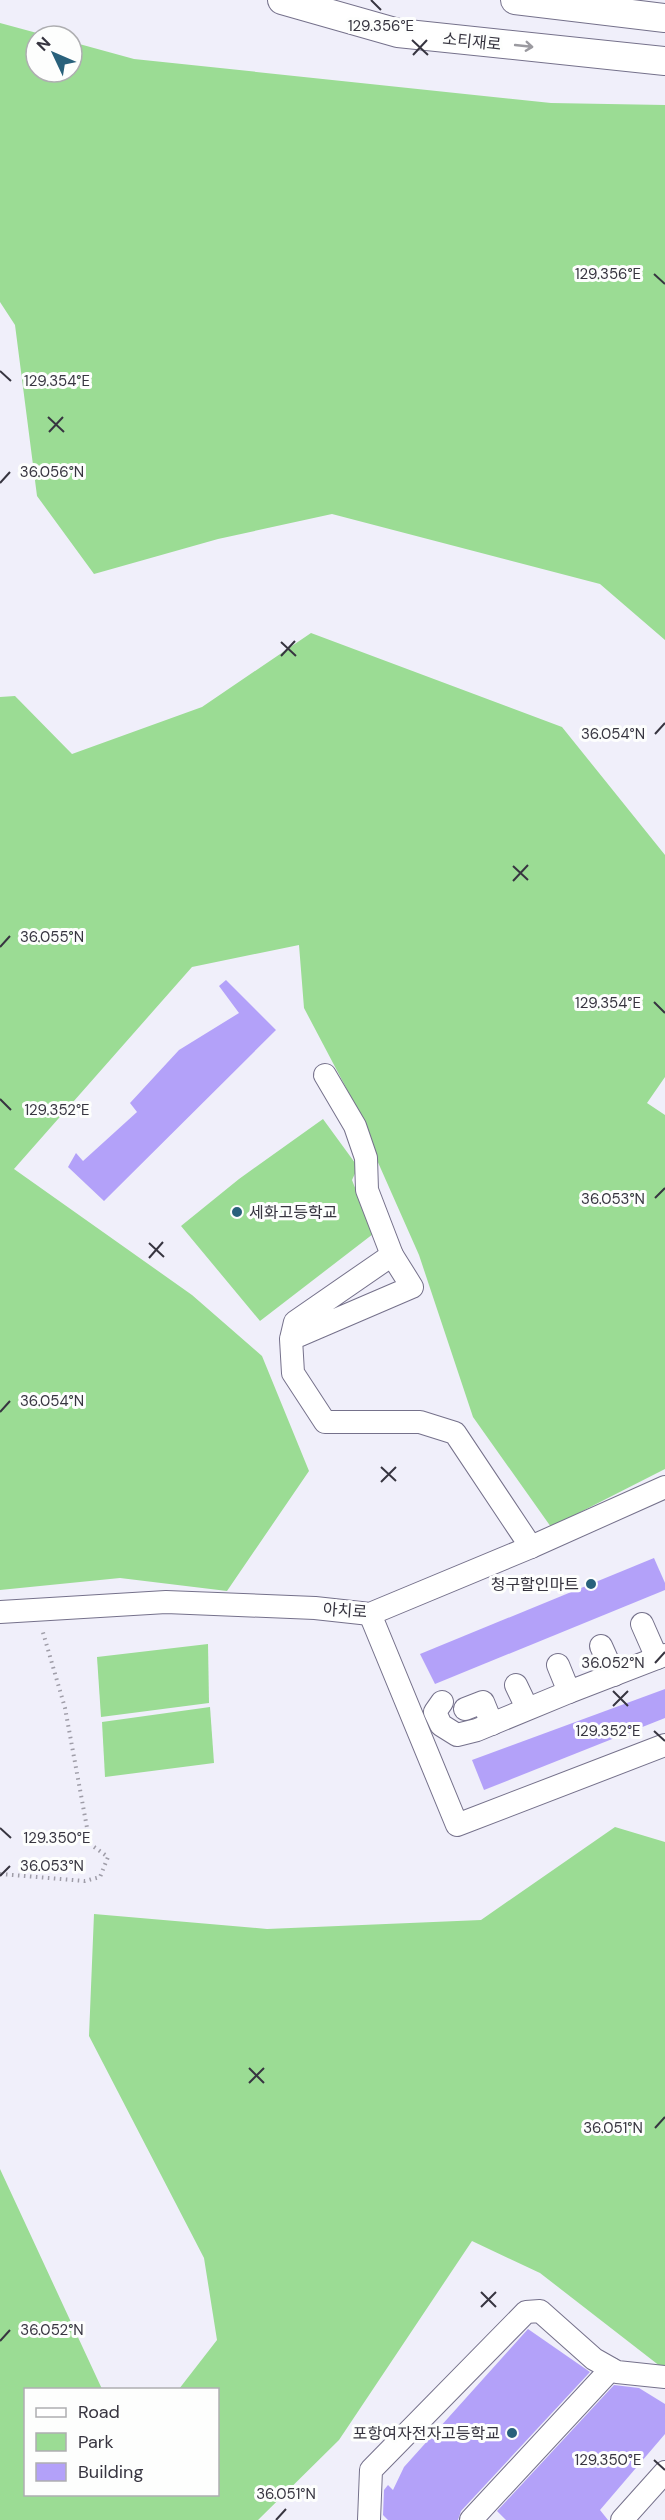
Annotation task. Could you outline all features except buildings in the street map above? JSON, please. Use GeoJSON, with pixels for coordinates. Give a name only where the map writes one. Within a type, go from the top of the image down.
{"type":"FeatureCollection","features":[{"type":"Feature","properties":{"kind":"main road","name":"소티재로"},"geometry":{"type":"LineString","coordinates":[[282,0],[398,33],[665,61]]}},
{"type":"Feature","properties":{"kind":"main road"},"geometry":{"type":"LineString","coordinates":[[515,0],[665,18]]}},
{"type":"Feature","properties":{"kind":"street"},"geometry":{"type":"LineString","coordinates":[[291,1339],[412,1287],[392,1256],[367,1190],[366,1158],[355,1126],[325,1075]]}},
{"type":"Feature","properties":{"kind":"street"},"geometry":{"type":"LineString","coordinates":[[392,1256],[295,1322],[291,1339],[293,1373],[325,1422],[420,1422],[456,1433],[531,1547]]}},
{"type":"Feature","properties":{"kind":"street","name":"아치로"},"geometry":{"type":"LineString","coordinates":[[0,1612],[166,1602],[315,1608],[370,1614],[664,1492]]}},
{"type":"Feature","properties":{"kind":"street"},"geometry":{"type":"LineString","coordinates":[[370,1614],[457,1825],[665,1745]]}},
{"type":"Feature","properties":{"kind":"street"},"geometry":{"type":"LineString","coordinates":[[442,1702],[435,1712],[441,1725],[457,1735],[492,1724],[526,1708],[661,1656],[642,1624]]}},
{"type":"Feature","properties":{"kind":"street"},"geometry":{"type":"LineString","coordinates":[[601,1646],[614,1674]]}},
{"type":"Feature","properties":{"kind":"street"},"geometry":{"type":"LineString","coordinates":[[558,1665],[570,1692]]}},
{"type":"Feature","properties":{"kind":"street"},"geometry":{"type":"LineString","coordinates":[[516,1685],[526,1708]]}},
{"type":"Feature","properties":{"kind":"street"},"geometry":{"type":"LineString","coordinates":[[465,1709],[483,1702],[492,1724]]}},
{"type":"Feature","properties":{"kind":"street"},"geometry":{"type":"LineString","coordinates":[[369,2520],[371,2470],[526,2312],[540,2311],[594,2359],[617,2372],[665,2377]]}},
{"type":"Feature","properties":{"kind":"street"},"geometry":{"type":"LineString","coordinates":[[471,2520],[611,2369]]}},
{"type":"Feature","properties":{"kind":"street"},"geometry":{"type":"LineString","coordinates":[[622,2520],[665,2472]]}},
{"type":"Feature","properties":{"kind":"path"},"geometry":{"type":"LineString","coordinates":[[0,1874],[86,1881],[99,1877],[108,1857],[90,1844],[65,1708],[36,1610]]}},
{"type":"Feature","properties":{"kind":"green space"},"geometry":{"type":"Polygon","coordinates":[[[0,23],[24,30],[24,84],[84,84],[84,45],[134,59],[551,103],[665,105],[665,640],[600,584],[332,514],[218,539],[94,574],[37,496],[15,325],[0,302],[0,23]]]}},
{"type":"Feature","properties":{"kind":"green space"},"geometry":{"type":"Polygon","coordinates":[[[311,633],[562,727],[665,855],[665,1077],[647,1103],[665,1115],[665,1469],[551,1527],[473,1417],[419,1255],[365,1133],[362,1118],[304,1008],[299,945],[192,967],[14,1169],[192,1295],[262,1356],[309,1471],[227,1591],[120,1578],[0,1590],[0,697],[15,696],[72,754],[202,707],[311,633]]]}},
{"type":"Feature","properties":{"kind":"green space"},"geometry":{"type":"Polygon","coordinates":[[[323,1119],[358,1167],[352,1180],[373,1234],[260,1321],[181,1226],[239,1179],[323,1119]]]}},
{"type":"Feature","properties":{"kind":"green space"},"geometry":{"type":"Polygon","coordinates":[[[208,1644],[209,1703],[101,1717],[97,1657],[208,1644]]]}},
{"type":"Feature","properties":{"kind":"green space"},"geometry":{"type":"Polygon","coordinates":[[[210,1707],[214,1763],[105,1777],[102,1722],[210,1707]]]}},
{"type":"Feature","properties":{"kind":"green space"},"geometry":{"type":"Polygon","coordinates":[[[615,1827],[665,1842],[665,2370],[540,2273],[472,2241],[339,2440],[258,2520],[0,2520],[0,2169],[102,2388],[24,2388],[24,2496],[219,2496],[219,2388],[180,2388],[217,2340],[204,2258],[89,2036],[94,1914],[267,1929],[481,1920],[615,1827]]]}},
{"type":"Feature","properties":{"kind":"place","name":"세화고등학교"},"geometry":{"type":"Point","coordinates":[237,1212]}},
{"type":"Feature","properties":{"kind":"place","name":"청구할인마트"},"geometry":{"type":"Point","coordinates":[591,1584]}},
{"type":"Feature","properties":{"kind":"place","name":"포항여자전자고등학교"},"geometry":{"type":"Point","coordinates":[512,2433]}}]}
